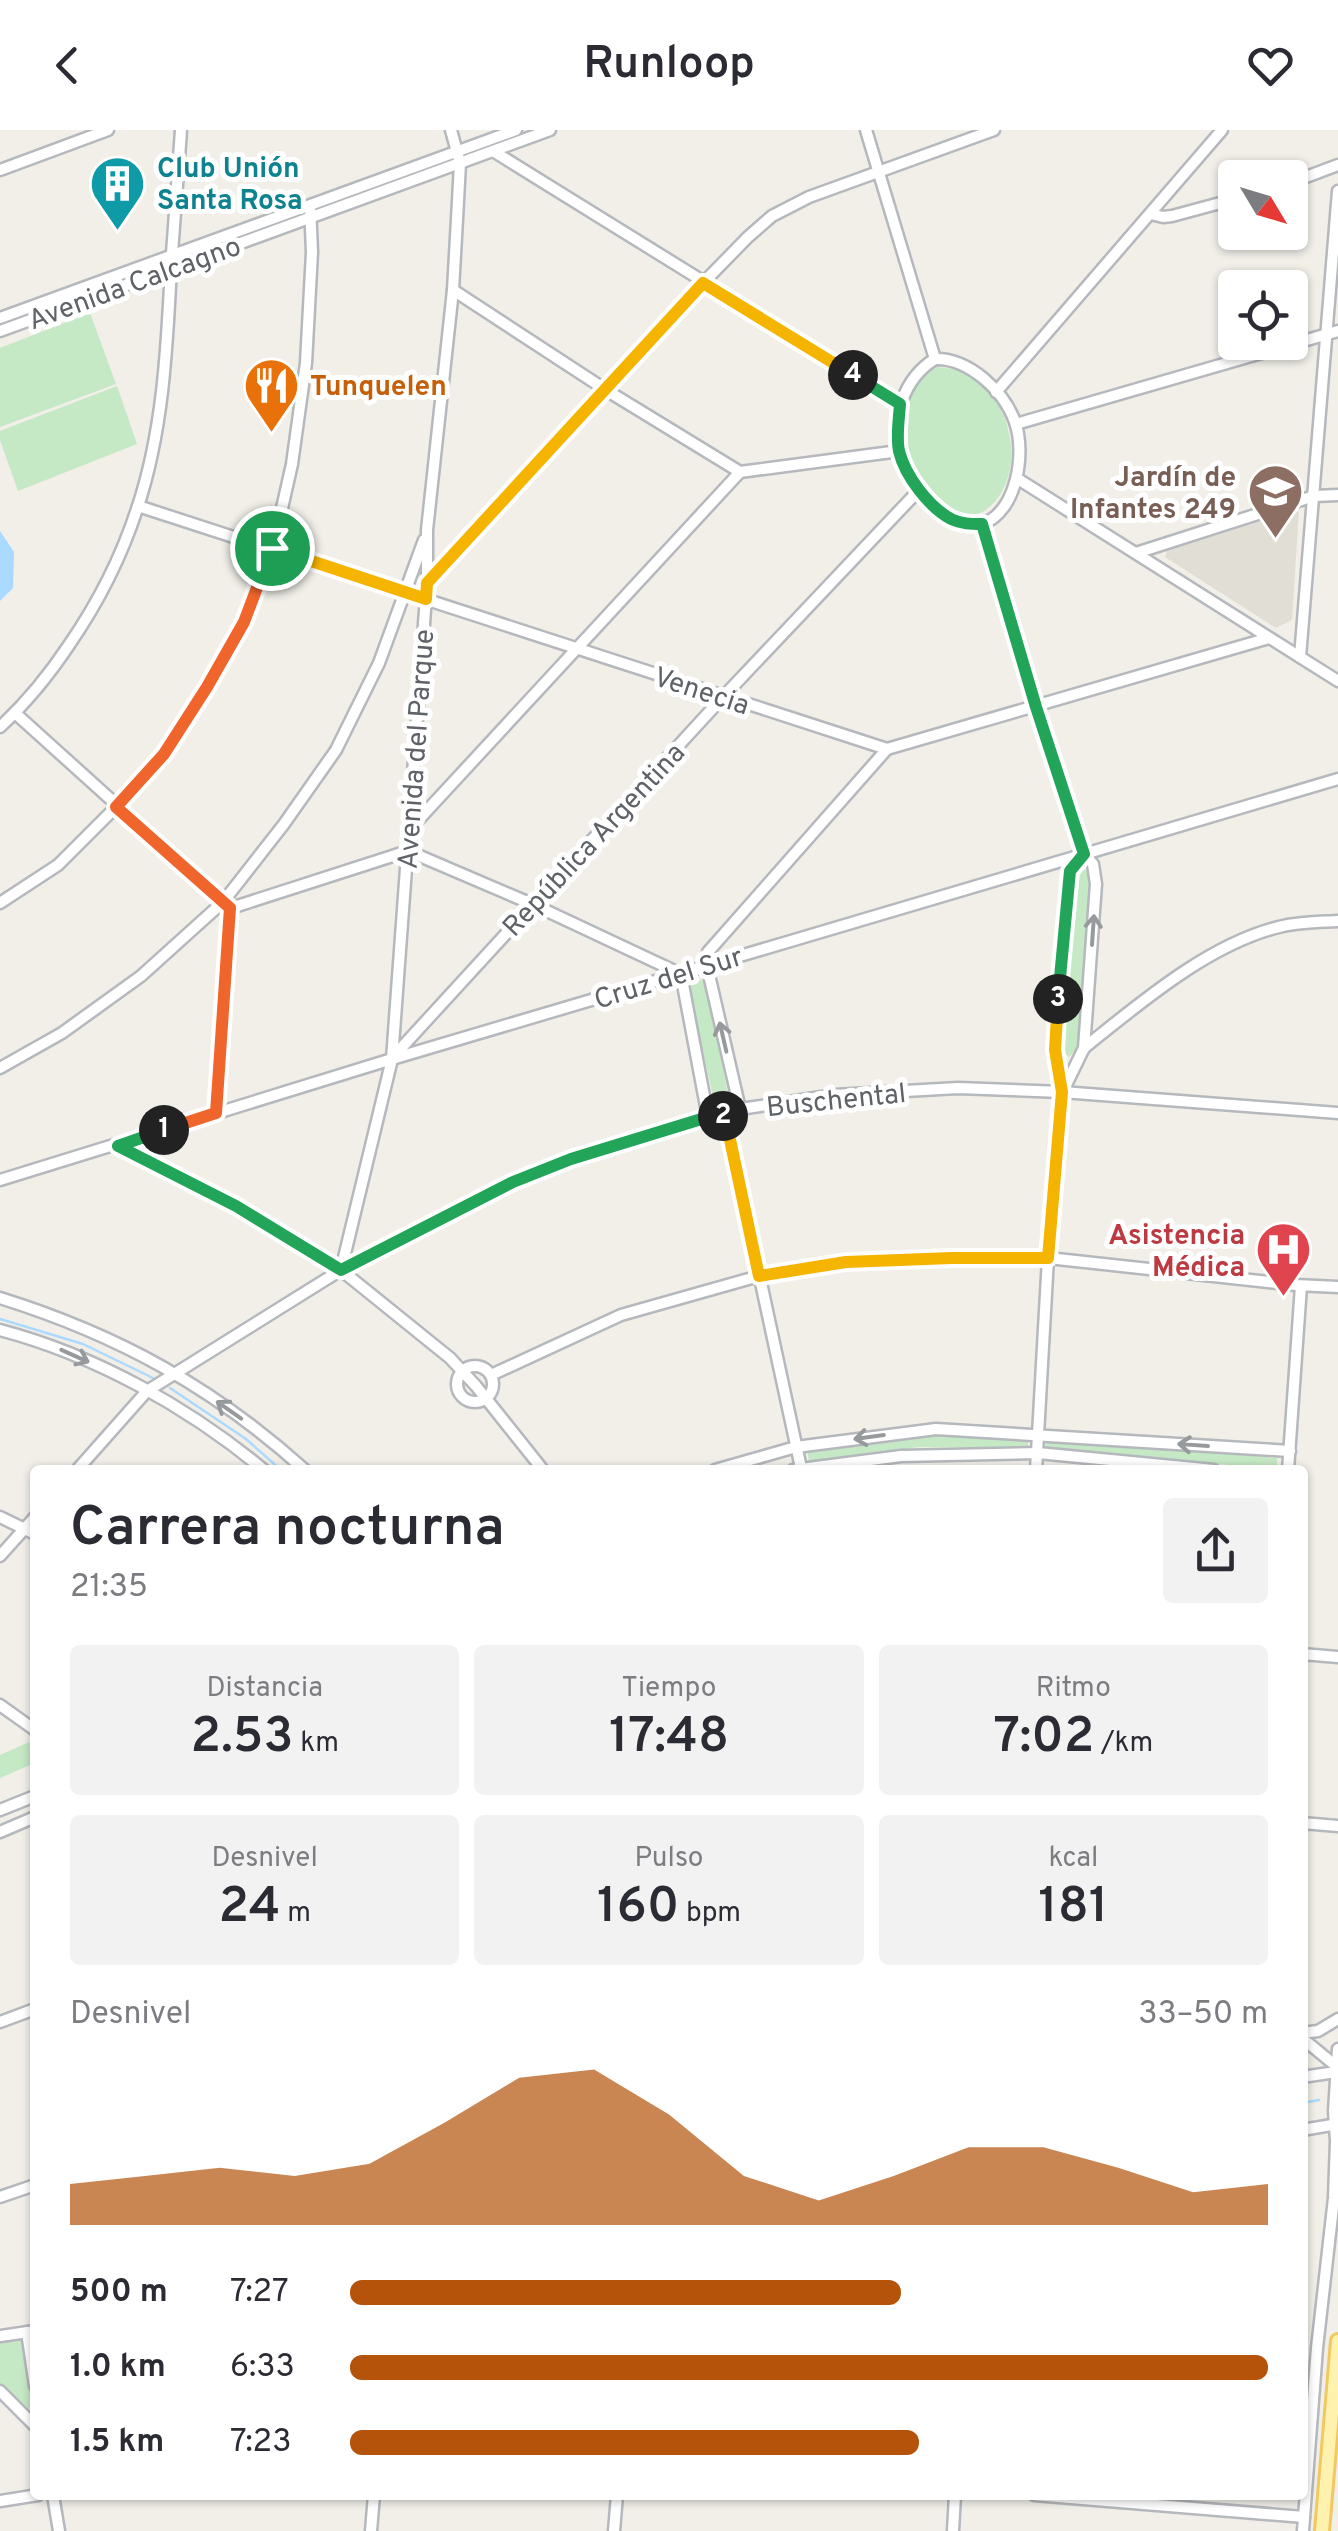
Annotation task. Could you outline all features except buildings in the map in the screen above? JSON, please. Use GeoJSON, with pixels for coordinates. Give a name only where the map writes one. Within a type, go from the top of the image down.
{"type":"FeatureCollection","features":[{"type":"Feature","properties":{"kind":"main road"},"geometry":{"type":"LineString","coordinates":[[1322,2531],[1338,2341]]}},
{"type":"Feature","properties":{"kind":"street"},"geometry":{"type":"LineString","coordinates":[[0,170],[108,130]]}},
{"type":"Feature","properties":{"kind":"street"},"geometry":{"type":"LineString","coordinates":[[0,727],[53,668],[90,614],[138,506],[150,464],[170,326],[181,130]]}},
{"type":"Feature","properties":{"kind":"street"},"geometry":{"type":"LineString","coordinates":[[442,130],[452,134]]}},
{"type":"Feature","properties":{"kind":"street","name":"Avenida Calcagno"},"geometry":{"type":"LineString","coordinates":[[0,331],[458,158],[516,130]]}},
{"type":"Feature","properties":{"kind":"street","name":"Avenida Calcagno"},"geometry":{"type":"LineString","coordinates":[[458,158],[550,130]]}},
{"type":"Feature","properties":{"kind":"street"},"geometry":{"type":"LineString","coordinates":[[866,130],[935,359]]}},
{"type":"Feature","properties":{"kind":"street"},"geometry":{"type":"LineString","coordinates":[[427,583],[703,283],[772,216],[809,197],[994,130]]}},
{"type":"Feature","properties":{"kind":"street"},"geometry":{"type":"LineString","coordinates":[[996,392],[1222,130]]}},
{"type":"Feature","properties":{"kind":"street","name":"Avenida del Parque"},"geometry":{"type":"LineString","coordinates":[[341,1270],[392,1059],[426,599],[427,530],[453,290],[458,158],[452,134]]}},
{"type":"Feature","properties":{"kind":"street"},"geometry":{"type":"LineString","coordinates":[[494,150],[900,404]]}},
{"type":"Feature","properties":{"kind":"street"},"geometry":{"type":"LineString","coordinates":[[1308,177],[1338,165]]}},
{"type":"Feature","properties":{"kind":"street"},"geometry":{"type":"LineString","coordinates":[[1300,657],[1332,332],[1338,191]]}},
{"type":"Feature","properties":{"kind":"street"},"geometry":{"type":"LineString","coordinates":[[1151,214],[1172,216],[1218,204]]}},
{"type":"Feature","properties":{"kind":"street"},"geometry":{"type":"LineString","coordinates":[[0,903],[58,864],[164,754],[244,622],[272,548],[292,464],[306,363],[312,252],[310,212]]}},
{"type":"Feature","properties":{"kind":"street","name":"Avenida Calcagno"},"geometry":{"type":"LineString","coordinates":[[0,318],[172,255],[310,212]]}},
{"type":"Feature","properties":{"kind":"street"},"geometry":{"type":"LineString","coordinates":[[453,290],[740,472],[899,452]]}},
{"type":"Feature","properties":{"kind":"street"},"geometry":{"type":"LineString","coordinates":[[1016,424],[1332,332]]}},
{"type":"Feature","properties":{"kind":"street"},"geometry":{"type":"LineString","coordinates":[[946,358],[969,368],[996,392],[1016,424],[1018,479],[1012,496],[1000,511],[982,524],[966,524],[952,519],[919,490],[899,452],[900,404],[916,373],[935,359],[946,358]]}},
{"type":"Feature","properties":{"kind":"street"},"geometry":{"type":"LineString","coordinates":[[410,829],[740,472]]}},
{"type":"Feature","properties":{"kind":"street"},"geometry":{"type":"LineString","coordinates":[[1018,479],[1338,681]]}},
{"type":"Feature","properties":{"kind":"street","name":"República Argentina"},"geometry":{"type":"LineString","coordinates":[[392,1059],[723,697],[919,490]]}},
{"type":"Feature","properties":{"kind":"street"},"geometry":{"type":"LineString","coordinates":[[1136,554],[1314,496],[1338,495]]}},
{"type":"Feature","properties":{"kind":"street","name":"Venecia"},"geometry":{"type":"LineString","coordinates":[[138,506],[888,749]]}},
{"type":"Feature","properties":{"kind":"street"},"geometry":{"type":"LineString","coordinates":[[982,524],[1036,707],[1084,854],[1093,864],[1096,884],[1084,1048],[1062,1092]]}},
{"type":"Feature","properties":{"kind":"street"},"geometry":{"type":"LineString","coordinates":[[0,1068],[62,1033],[141,976],[227,905],[336,750],[379,663],[427,530]]}},
{"type":"Feature","properties":{"kind":"street"},"geometry":{"type":"LineString","coordinates":[[740,1109],[707,966],[708,952],[888,749],[1270,638]]}},
{"type":"Feature","properties":{"kind":"street"},"geometry":{"type":"LineString","coordinates":[[16,713],[227,905]]}},
{"type":"Feature","properties":{"kind":"street","name":"Cruz del Sur"},"geometry":{"type":"LineString","coordinates":[[0,1180],[392,1059],[1338,778]]}},
{"type":"Feature","properties":{"kind":"street"},"geometry":{"type":"LineString","coordinates":[[227,905],[408,851],[532,904],[680,974],[708,1117]]}},
{"type":"Feature","properties":{"kind":"street"},"geometry":{"type":"LineString","coordinates":[[1037,1465],[1062,1092],[1055,1050],[1066,892],[1070,871],[1084,854]]}},
{"type":"Feature","properties":{"kind":"street"},"geometry":{"type":"LineString","coordinates":[[216,1113],[227,905]]}},
{"type":"Feature","properties":{"kind":"street"},"geometry":{"type":"LineString","coordinates":[[1084,1048],[1188,968],[1283,926],[1338,921]]}},
{"type":"Feature","properties":{"kind":"street","name":"Buschental"},"geometry":{"type":"LineString","coordinates":[[81,1465],[147,1391],[341,1270],[513,1182],[571,1159],[708,1117],[835,1095],[958,1088],[1338,1112]]}},
{"type":"Feature","properties":{"kind":"street"},"geometry":{"type":"LineString","coordinates":[[725,1116],[796,1446],[797,1465]]}},
{"type":"Feature","properties":{"kind":"street"},"geometry":{"type":"LineString","coordinates":[[118,1146],[236,1206],[341,1270],[450,1358],[539,1465]]}},
{"type":"Feature","properties":{"kind":"street"},"geometry":{"type":"LineString","coordinates":[[491,1375],[621,1315],[759,1276],[846,1262],[1048,1258],[1338,1287]]}},
{"type":"Feature","properties":{"kind":"street"},"geometry":{"type":"LineString","coordinates":[[1289,1465],[1301,1286]]}},
{"type":"Feature","properties":{"kind":"street"},"geometry":{"type":"LineString","coordinates":[[0,1298],[94,1331],[177,1374],[299,1465]]}},
{"type":"Feature","properties":{"kind":"street"},"geometry":{"type":"LineString","coordinates":[[0,1330],[70,1353],[147,1391],[222,1437],[258,1465]]}},
{"type":"Feature","properties":{"kind":"street"},"geometry":{"type":"LineString","coordinates":[[480,1366],[491,1375],[493,1387],[486,1398],[473,1402],[462,1396],[457,1384],[462,1372],[480,1366]]}},
{"type":"Feature","properties":{"kind":"street"},"geometry":{"type":"LineString","coordinates":[[732,1465],[796,1446],[936,1428],[1290,1452]]}},
{"type":"Feature","properties":{"kind":"street"},"geometry":{"type":"LineString","coordinates":[[834,1465],[934,1454],[1038,1452],[1165,1465]]}},
{"type":"Feature","properties":{"kind":"street"},"geometry":{"type":"LineString","coordinates":[[0,1517],[30,1532],[0,1556]]}},
{"type":"Feature","properties":{"kind":"street"},"geometry":{"type":"LineString","coordinates":[[1308,1654],[1338,1657]]}},
{"type":"Feature","properties":{"kind":"street"},"geometry":{"type":"LineString","coordinates":[[0,1705],[30,1726]]}},
{"type":"Feature","properties":{"kind":"street"},"geometry":{"type":"LineString","coordinates":[[0,1810],[30,1798]]}},
{"type":"Feature","properties":{"kind":"street"},"geometry":{"type":"LineString","coordinates":[[0,1832],[30,1820]]}},
{"type":"Feature","properties":{"kind":"street"},"geometry":{"type":"LineString","coordinates":[[1308,1824],[1338,1826]]}},
{"type":"Feature","properties":{"kind":"street"},"geometry":{"type":"LineString","coordinates":[[0,2022],[30,2011]]}},
{"type":"Feature","properties":{"kind":"street"},"geometry":{"type":"LineString","coordinates":[[1308,2036],[1338,2020]]}},
{"type":"Feature","properties":{"kind":"street"},"geometry":{"type":"LineString","coordinates":[[1308,2044],[1336,2069]]}},
{"type":"Feature","properties":{"kind":"street"},"geometry":{"type":"LineString","coordinates":[[1308,2464],[1317,2348],[1336,2200],[1334,2112],[1338,2049]]}},
{"type":"Feature","properties":{"kind":"street"},"geometry":{"type":"LineString","coordinates":[[1308,2076],[1336,2069]]}},
{"type":"Feature","properties":{"kind":"street"},"geometry":{"type":"LineString","coordinates":[[1308,2129],[1337,2124]]}},
{"type":"Feature","properties":{"kind":"street"},"geometry":{"type":"LineString","coordinates":[[0,2197],[30,2187]]}},
{"type":"Feature","properties":{"kind":"street"},"geometry":{"type":"LineString","coordinates":[[0,2336],[30,2332]]}},
{"type":"Feature","properties":{"kind":"street"},"geometry":{"type":"LineString","coordinates":[[1308,2347],[1317,2348]]}},
{"type":"Feature","properties":{"kind":"street"},"geometry":{"type":"LineString","coordinates":[[0,2391],[30,2421]]}},
{"type":"Feature","properties":{"kind":"street"},"geometry":{"type":"LineString","coordinates":[[0,2501],[30,2496]]}},
{"type":"Feature","properties":{"kind":"street"},"geometry":{"type":"LineString","coordinates":[[54,2500],[59,2531]]}},
{"type":"Feature","properties":{"kind":"street"},"geometry":{"type":"LineString","coordinates":[[371,2531],[374,2500]]}},
{"type":"Feature","properties":{"kind":"street"},"geometry":{"type":"LineString","coordinates":[[614,2531],[617,2500]]}},
{"type":"Feature","properties":{"kind":"street"},"geometry":{"type":"LineString","coordinates":[[953,2531],[956,2500]]}},
{"type":"Feature","properties":{"kind":"street"},"geometry":{"type":"LineString","coordinates":[[1098,2500],[1304,2516]]}},
{"type":"Feature","properties":{"kind":"street"},"geometry":{"type":"LineString","coordinates":[[1303,2531],[1305,2500]]}},
{"type":"Feature","properties":{"kind":"shaded area"},"geometry":{"type":"Polygon","coordinates":[[[1295,510],[1299,512],[1292,620],[1276,628],[1165,557],[1167,551],[1295,510]]]}},
{"type":"Feature","properties":{"kind":"green space"},"geometry":{"type":"Polygon","coordinates":[[[90,313],[116,384],[0,427],[0,348],[90,313]]]}},
{"type":"Feature","properties":{"kind":"green space"},"geometry":{"type":"Polygon","coordinates":[[[936,367],[964,373],[985,387],[1003,414],[1008,430],[1008,478],[996,501],[977,514],[960,514],[939,501],[923,481],[906,443],[904,423],[910,396],[936,367]]]}},
{"type":"Feature","properties":{"kind":"green space"},"geometry":{"type":"Polygon","coordinates":[[[117,386],[137,444],[18,491],[0,431],[117,386]]]}},
{"type":"Feature","properties":{"kind":"green space"},"geometry":{"type":"Polygon","coordinates":[[[1084,869],[1091,874],[1078,1048],[1069,1057],[1061,1049],[1070,878],[1084,869]]]}},
{"type":"Feature","properties":{"kind":"green space"},"geometry":{"type":"Polygon","coordinates":[[[702,980],[706,984],[728,1094],[726,1101],[719,1104],[714,1100],[689,989],[690,983],[702,980]]]}},
{"type":"Feature","properties":{"kind":"green space"},"geometry":{"type":"Polygon","coordinates":[[[918,1435],[1028,1438],[1028,1448],[919,1447],[809,1461],[807,1449],[918,1435]]]}},
{"type":"Feature","properties":{"kind":"green space"},"geometry":{"type":"Polygon","coordinates":[[[1046,1439],[1277,1458],[1277,1465],[1228,1465],[1045,1450],[1046,1439]]]}},
{"type":"Feature","properties":{"kind":"green space"},"geometry":{"type":"Polygon","coordinates":[[[29,1742],[30,1765],[0,1778],[0,1755],[29,1742]]]}},
{"type":"Feature","properties":{"kind":"green space"},"geometry":{"type":"Polygon","coordinates":[[[23,2341],[30,2409],[0,2384],[0,2342],[23,2341]]]}},
{"type":"Feature","properties":{"kind":"water"},"geometry":{"type":"Polygon","coordinates":[[[0,531],[14,552],[13,588],[0,601],[0,531]]]}},
{"type":"Feature","properties":{"kind":"waterway"},"geometry":{"type":"LineString","coordinates":[[0,1319],[83,1344],[153,1378]]}},
{"type":"Feature","properties":{"kind":"waterway"},"geometry":{"type":"LineString","coordinates":[[170,1388],[246,1439],[275,1465]]}},
{"type":"Feature","properties":{"kind":"waterway"},"geometry":{"type":"LineString","coordinates":[[1308,2102],[1319,2100]]}},
{"type":"Feature","properties":{"kind":"place","name":"Club Unión Santa Rosa"},"geometry":{"type":"Point","coordinates":[118,232]}},
{"type":"Feature","properties":{"kind":"place","name":"Tunquelen"},"geometry":{"type":"Point","coordinates":[271,434]}},
{"type":"Feature","properties":{"kind":"place","name":"Jardín de Infantes 249"},"geometry":{"type":"Point","coordinates":[1275,541]}},
{"type":"Feature","properties":{"kind":"place","name":"Asistencia Médica"},"geometry":{"type":"Point","coordinates":[1284,1299]}},
{"type":"Feature","properties":{"kind":"route"},"geometry":{"type":"LineString","coordinates":[[703,283],[900,404],[899,452],[919,490],[952,519],[982,524],[1084,854],[1070,871],[1066,892],[1055,1050],[1062,1092],[1048,1258],[846,1262],[759,1276],[725,1116],[708,1117],[571,1159],[513,1182],[341,1270],[236,1206],[118,1146],[216,1113],[230,908],[116,807],[164,754],[207,687],[244,622],[272,548],[426,599],[427,583],[703,283]]}}]}
